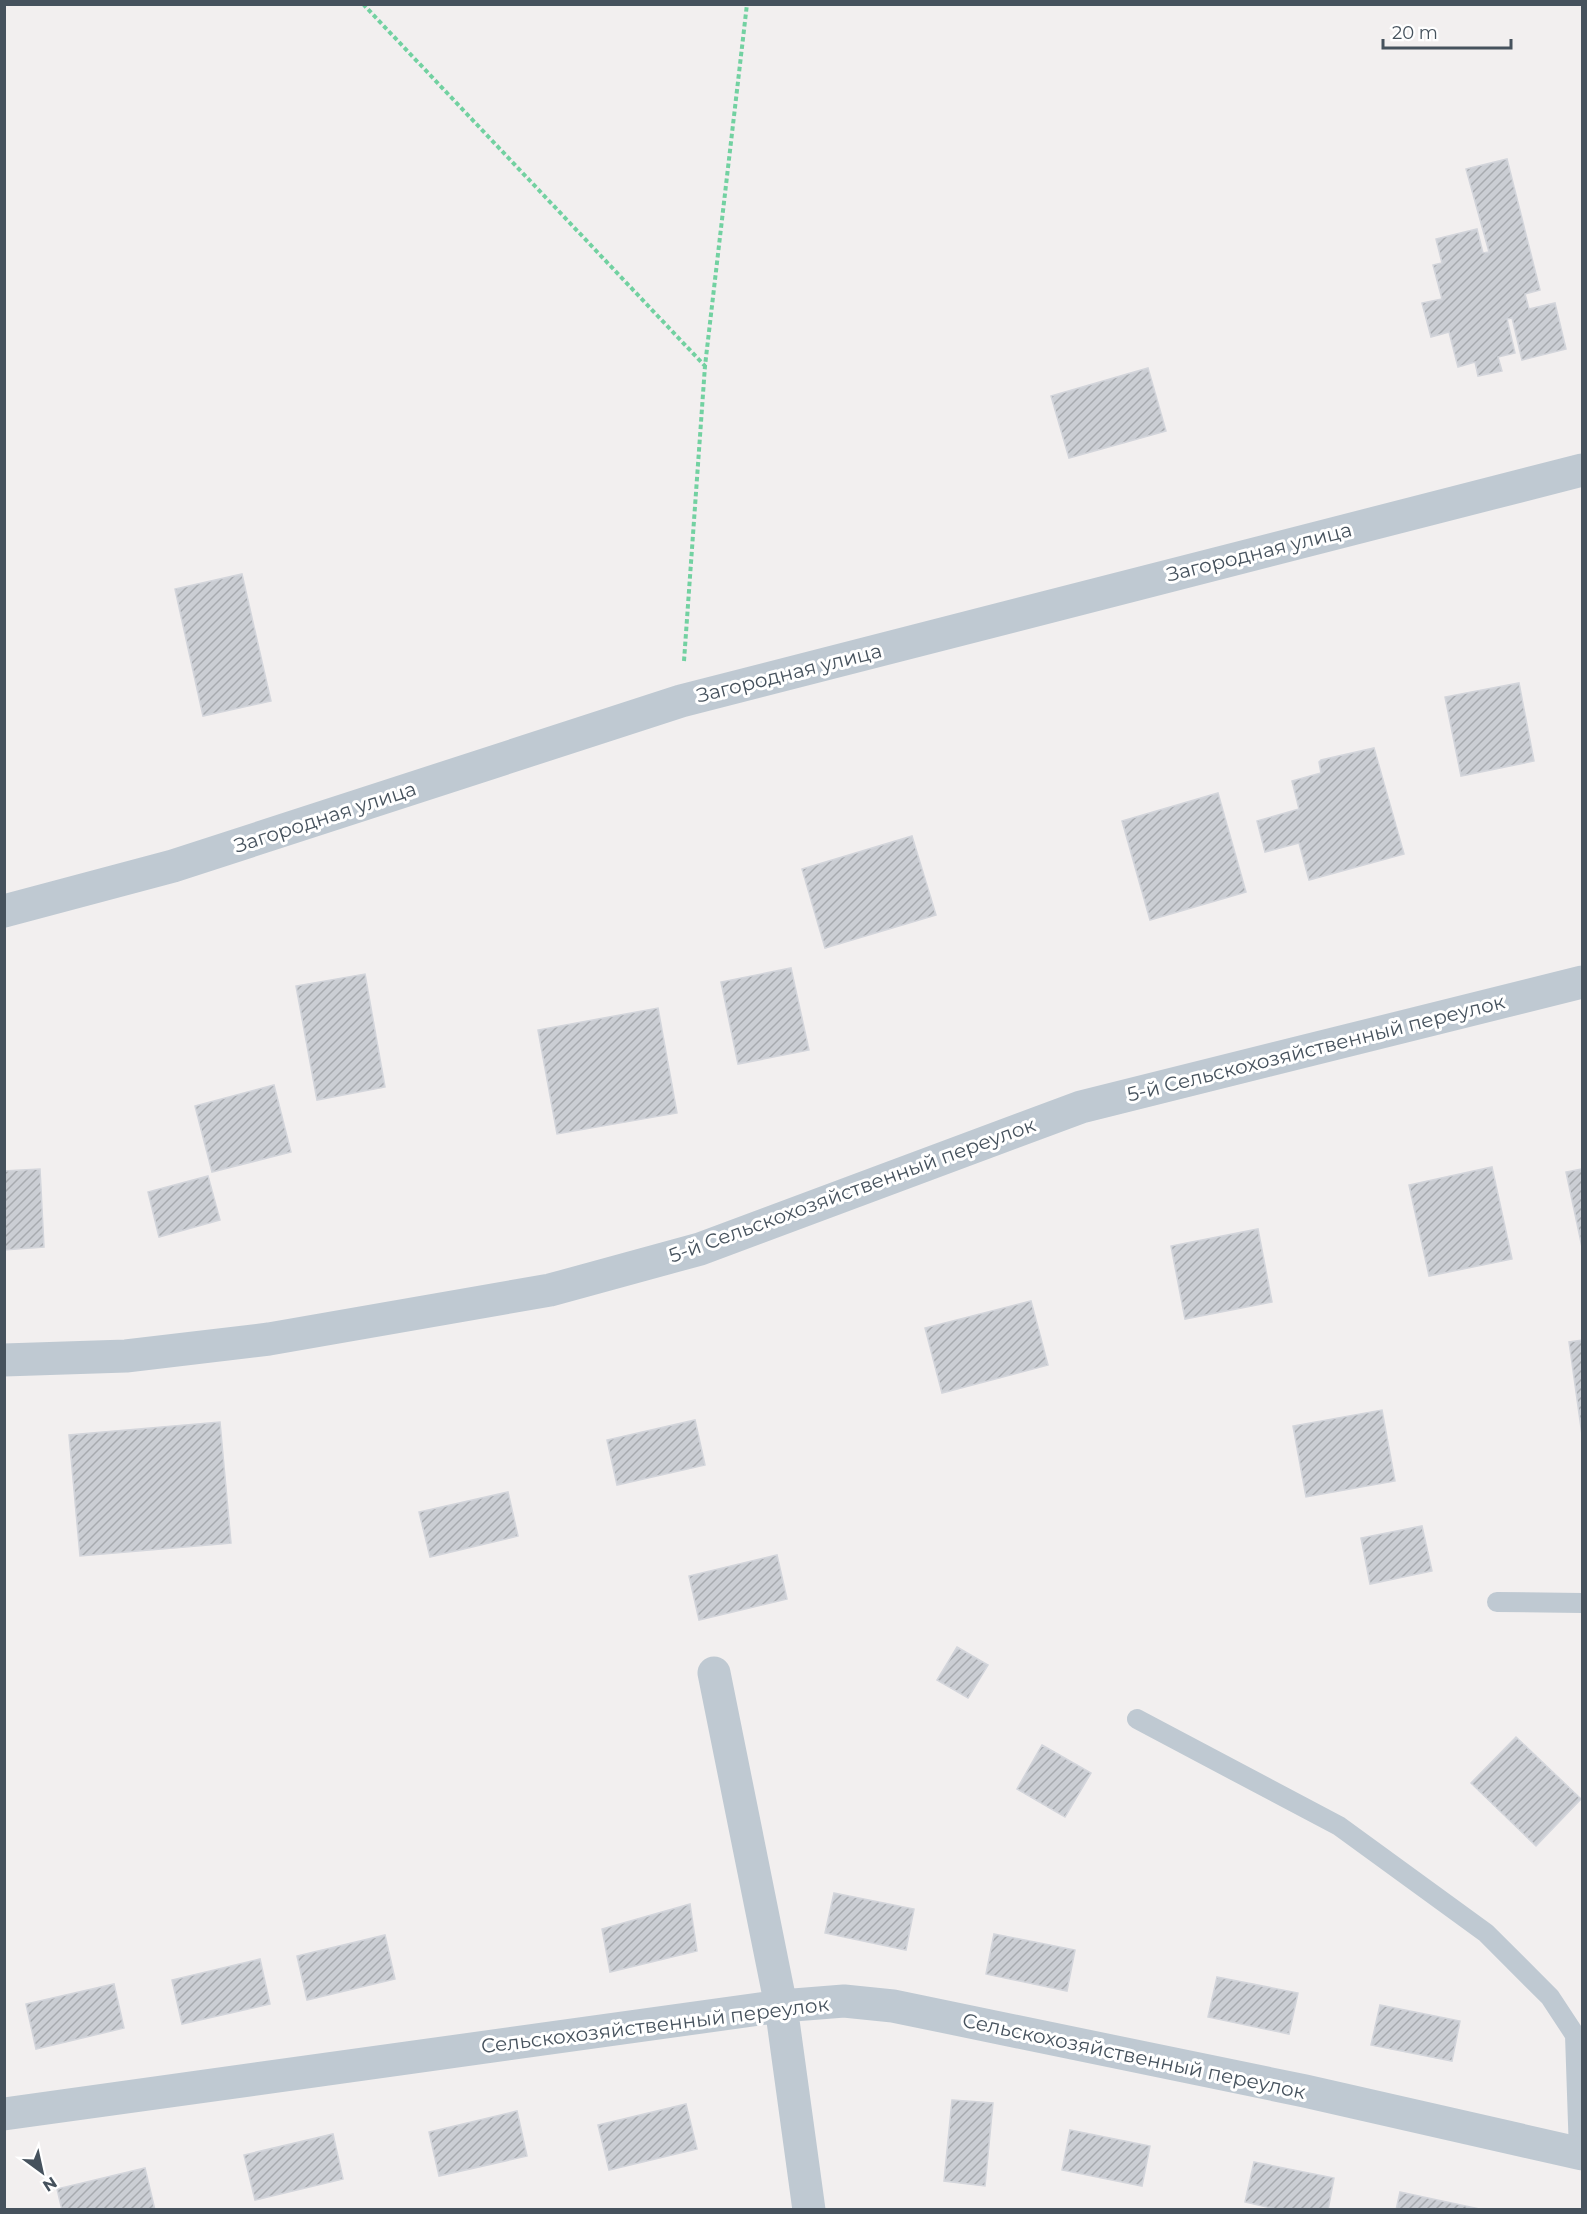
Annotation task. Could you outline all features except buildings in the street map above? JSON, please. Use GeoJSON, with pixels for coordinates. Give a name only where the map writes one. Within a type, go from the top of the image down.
{"type":"FeatureCollection","features":[{"type":"Feature","properties":{"kind":"street","name":"Загородная улица"},"geometry":{"type":"LineString","coordinates":[[4,911],[173,866],[681,701],[1582,470]]}},
{"type":"Feature","properties":{"kind":"street","name":"5-й Сельскохозяйственный переулок"},"geometry":{"type":"LineString","coordinates":[[4,1360],[126,1356],[269,1339],[550,1290],[700,1249],[1081,1107],[1582,982]]}},
{"type":"Feature","properties":{"kind":"street"},"geometry":{"type":"LineString","coordinates":[[714,1673],[781,2006],[809,2210]]}},
{"type":"Feature","properties":{"kind":"street","name":"Сельскохозяйственный переулок"},"geometry":{"type":"LineString","coordinates":[[4,2114],[781,2006],[844,2001],[893,2006],[1305,2091],[1581,2153]]}},
{"type":"Feature","properties":{"kind":"lane"},"geometry":{"type":"LineString","coordinates":[[1497,1602],[1582,1603]]}},
{"type":"Feature","properties":{"kind":"lane"},"geometry":{"type":"LineString","coordinates":[[1137,1719],[1339,1826],[1494,1941],[1550,1997],[1575,2035],[1581,2153]]}},
{"type":"Feature","properties":{"kind":"path"},"geometry":{"type":"LineString","coordinates":[[363,4],[705,366]]}},
{"type":"Feature","properties":{"kind":"path"},"geometry":{"type":"LineString","coordinates":[[681,701],[705,366],[747,4]]}}]}
